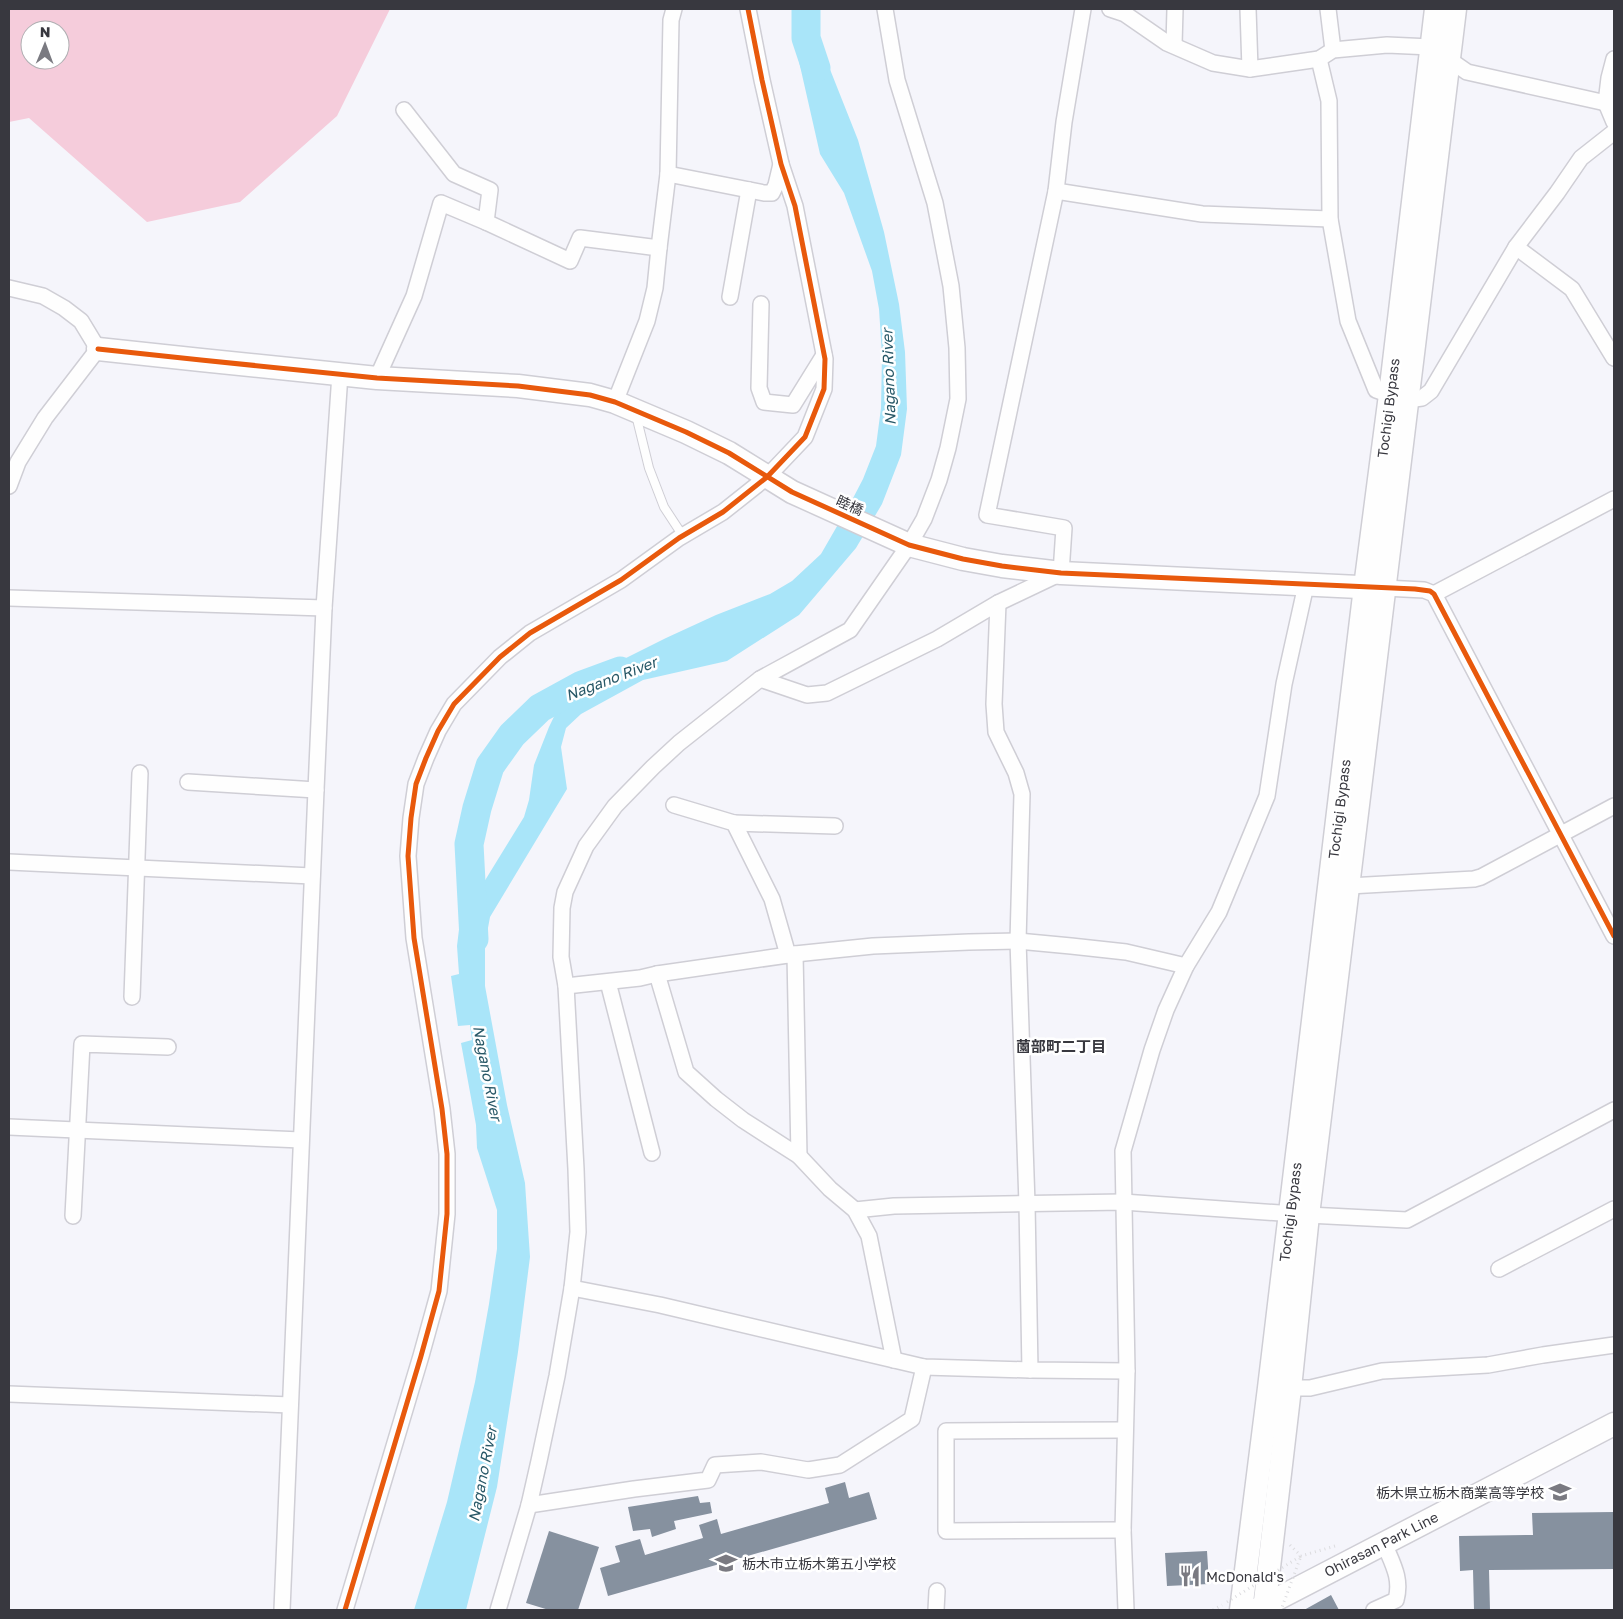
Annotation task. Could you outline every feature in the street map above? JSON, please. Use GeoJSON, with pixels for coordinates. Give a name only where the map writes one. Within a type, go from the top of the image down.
{"type":"FeatureCollection","features":[{"type":"Feature","properties":{"kind":"main road","name":"Tochigi Bypass"},"geometry":{"type":"LineString","coordinates":[[1436,9],[1440,54]]}},
{"type":"Feature","properties":{"kind":"main road","name":"Tochigi Bypass"},"geometry":{"type":"LineString","coordinates":[[1266,1609],[1280,1388],[1299,1214],[1440,54],[1455,9]]}},
{"type":"Feature","properties":{"kind":"main road","name":"睦橋"},"geometry":{"type":"LineString","coordinates":[[98,349],[377,378],[518,386],[590,395],[625,406],[686,432],[729,453],[792,492],[904,542],[963,559],[1061,573],[1374,587]]}},
{"type":"Feature","properties":{"kind":"main road","name":"Tochigi Bypass"},"geometry":{"type":"LineString","coordinates":[[1299,1214],[1349,886],[1374,587]]}},
{"type":"Feature","properties":{"kind":"main road","name":"Tochigi Bypass"},"geometry":{"type":"LineString","coordinates":[[1234,1606],[1280,1388]]}},
{"type":"Feature","properties":{"kind":"main road","name":"Ohirasan Park Line"},"geometry":{"type":"LineString","coordinates":[[1266,1609],[1384,1543],[1614,1424]]}},
{"type":"Feature","properties":{"kind":"street"},"geometry":{"type":"LineString","coordinates":[[625,406],[655,288],[658,248],[668,174],[671,20],[674,9]]}},
{"type":"Feature","properties":{"kind":"street"},"geometry":{"type":"LineString","coordinates":[[345,1610],[422,1356],[439,1291],[447,1214],[447,1154],[414,938],[408,856],[416,784],[426,758],[454,704],[500,657],[530,633],[621,580],[683,536],[723,512],[767,477],[805,437],[824,389],[824,355],[795,206],[781,164],[748,9]]}},
{"type":"Feature","properties":{"kind":"street"},"geometry":{"type":"LineString","coordinates":[[498,1610],[529,1505],[557,1376],[572,1288],[577,1223],[576,1168],[566,986],[561,957],[562,908],[565,892],[586,846],[615,806],[679,742],[760,679],[850,630],[904,542],[924,519],[948,448],[958,399],[957,348],[951,286],[935,202],[897,80],[885,9]]}},
{"type":"Feature","properties":{"kind":"street"},"geometry":{"type":"LineString","coordinates":[[760,679],[807,695],[827,693],[937,639],[998,603],[1061,573],[1064,528],[987,515],[1056,191],[1064,122],[1083,9]]}},
{"type":"Feature","properties":{"kind":"street"},"geometry":{"type":"LineString","coordinates":[[1110,9],[1125,14],[1167,43],[1213,62],[1250,70],[1319,59],[1333,50],[1387,45],[1440,54],[1467,72],[1606,103]]}},
{"type":"Feature","properties":{"kind":"street"},"geometry":{"type":"LineString","coordinates":[[1174,46],[1175,9]]}},
{"type":"Feature","properties":{"kind":"street"},"geometry":{"type":"LineString","coordinates":[[1248,9],[1250,70]]}},
{"type":"Feature","properties":{"kind":"street"},"geometry":{"type":"LineString","coordinates":[[1328,9],[1333,50]]}},
{"type":"Feature","properties":{"kind":"street"},"geometry":{"type":"LineString","coordinates":[[1319,59],[1329,102],[1330,219],[1348,321],[1376,390],[1399,398],[1422,398],[1431,392],[1516,247],[1581,158],[1614,132]]}},
{"type":"Feature","properties":{"kind":"street"},"geometry":{"type":"LineString","coordinates":[[1614,59],[1609,78],[1606,103],[1614,122]]}},
{"type":"Feature","properties":{"kind":"street"},"geometry":{"type":"LineString","coordinates":[[404,110],[454,174],[490,190],[486,222]]}},
{"type":"Feature","properties":{"kind":"street"},"geometry":{"type":"LineString","coordinates":[[668,174],[764,194],[772,193],[781,164]]}},
{"type":"Feature","properties":{"kind":"street"},"geometry":{"type":"LineString","coordinates":[[730,297],[749,190]]}},
{"type":"Feature","properties":{"kind":"street"},"geometry":{"type":"LineString","coordinates":[[1056,191],[1202,214],[1330,219]]}},
{"type":"Feature","properties":{"kind":"street"},"geometry":{"type":"LineString","coordinates":[[377,378],[414,296],[440,203],[570,261],[580,238],[658,248]]}},
{"type":"Feature","properties":{"kind":"street"},"geometry":{"type":"LineString","coordinates":[[1516,247],[1572,289],[1611,343],[1614,358]]}},
{"type":"Feature","properties":{"kind":"street"},"geometry":{"type":"LineString","coordinates":[[9,288],[43,296],[64,308],[82,322],[98,349],[45,418],[18,462],[9,486]]}},
{"type":"Feature","properties":{"kind":"street"},"geometry":{"type":"LineString","coordinates":[[761,304],[759,388],[764,402],[793,405],[824,355]]}},
{"type":"Feature","properties":{"kind":"street"},"geometry":{"type":"LineString","coordinates":[[282,1610],[324,608],[340,374]]}},
{"type":"Feature","properties":{"kind":"street"},"geometry":{"type":"LineString","coordinates":[[1434,594],[1614,499]]}},
{"type":"Feature","properties":{"kind":"street"},"geometry":{"type":"LineString","coordinates":[[1126,1610],[1123,1530],[1126,1371],[1123,1152],[1152,1050],[1166,1010],[1186,966],[1219,912],[1267,796],[1284,684],[1306,585]]}},
{"type":"Feature","properties":{"kind":"street"},"geometry":{"type":"LineString","coordinates":[[1374,587],[1424,590],[1434,594],[1614,936]]}},
{"type":"Feature","properties":{"kind":"street"},"geometry":{"type":"LineString","coordinates":[[9,598],[324,608]]}},
{"type":"Feature","properties":{"kind":"street"},"geometry":{"type":"LineString","coordinates":[[998,603],[994,704],[996,732],[1016,773],[1022,794],[1018,941],[1028,1204],[1030,1370]]}},
{"type":"Feature","properties":{"kind":"street"},"geometry":{"type":"LineString","coordinates":[[132,997],[140,773]]}},
{"type":"Feature","properties":{"kind":"street"},"geometry":{"type":"LineString","coordinates":[[188,782],[316,790]]}},
{"type":"Feature","properties":{"kind":"street"},"geometry":{"type":"LineString","coordinates":[[674,805],[734,823],[835,826]]}},
{"type":"Feature","properties":{"kind":"street"},"geometry":{"type":"LineString","coordinates":[[1349,886],[1474,879],[1481,877],[1614,806]]}},
{"type":"Feature","properties":{"kind":"street"},"geometry":{"type":"LineString","coordinates":[[734,823],[772,899],[791,954],[799,1156]]}},
{"type":"Feature","properties":{"kind":"street"},"geometry":{"type":"LineString","coordinates":[[9,862],[312,876]]}},
{"type":"Feature","properties":{"kind":"street"},"geometry":{"type":"LineString","coordinates":[[566,986],[640,978],[791,954],[929,943],[1018,941],[1126,952],[1186,966]]}},
{"type":"Feature","properties":{"kind":"street"},"geometry":{"type":"LineString","coordinates":[[657,974],[686,1072],[716,1100],[799,1156],[830,1189],[854,1210],[868,1236],[894,1360]]}},
{"type":"Feature","properties":{"kind":"street"},"geometry":{"type":"LineString","coordinates":[[608,982],[652,1153]]}},
{"type":"Feature","properties":{"kind":"street"},"geometry":{"type":"LineString","coordinates":[[73,1216],[82,1044],[168,1047]]}},
{"type":"Feature","properties":{"kind":"street"},"geometry":{"type":"LineString","coordinates":[[854,1210],[894,1206],[1123,1202],[1407,1220],[1614,1110]]}},
{"type":"Feature","properties":{"kind":"street"},"geometry":{"type":"LineString","coordinates":[[9,1127],[302,1140]]}},
{"type":"Feature","properties":{"kind":"street"},"geometry":{"type":"LineString","coordinates":[[1499,1269],[1614,1209]]}},
{"type":"Feature","properties":{"kind":"street"},"geometry":{"type":"LineString","coordinates":[[572,1288],[660,1305],[924,1367],[1126,1371]]}},
{"type":"Feature","properties":{"kind":"street"},"geometry":{"type":"LineString","coordinates":[[1280,1388],[1310,1388],[1382,1370],[1488,1365],[1614,1345]]}},
{"type":"Feature","properties":{"kind":"street"},"geometry":{"type":"LineString","coordinates":[[529,1505],[708,1480],[715,1465],[761,1462],[808,1470],[840,1464],[912,1418],[924,1367]]}},
{"type":"Feature","properties":{"kind":"street"},"geometry":{"type":"LineString","coordinates":[[9,1394],[290,1405]]}},
{"type":"Feature","properties":{"kind":"street"},"geometry":{"type":"LineString","coordinates":[[1123,1530],[946,1531],[946,1431],[1125,1430]]}},
{"type":"Feature","properties":{"kind":"street"},"geometry":{"type":"LineString","coordinates":[[1374,1610],[1396,1600],[1398,1591],[1398,1580],[1384,1543]]}},
{"type":"Feature","properties":{"kind":"street"},"geometry":{"type":"LineString","coordinates":[[936,1610],[937,1591]]}},
{"type":"Feature","properties":{"kind":"lane"},"geometry":{"type":"LineString","coordinates":[[625,406],[664,507],[683,536]]}},
{"type":"Feature","properties":{"kind":"path"},"geometry":{"type":"LineString","coordinates":[[1289,1538],[1290,1546],[1301,1556]]}},
{"type":"Feature","properties":{"kind":"path"},"geometry":{"type":"LineString","coordinates":[[1234,1606],[1301,1556],[1337,1546]]}},
{"type":"Feature","properties":{"kind":"path"},"geometry":{"type":"LineString","coordinates":[[1266,1609],[1301,1556]]}},
{"type":"Feature","properties":{"kind":"shaded area"},"geometry":{"type":"Polygon","coordinates":[[[9,9],[390,9],[337,116],[240,202],[147,222],[29,118],[9,122],[9,9]]]}},
{"type":"Feature","properties":{"kind":"water"},"geometry":{"type":"Polygon","coordinates":[[[814,29],[858,140],[884,232],[899,304],[905,352],[907,409],[901,455],[882,504],[856,548],[799,615],[727,661],[643,680],[581,714],[566,728],[561,747],[567,789],[490,917],[485,944],[485,986],[507,1105],[525,1183],[530,1257],[518,1352],[497,1487],[466,1610],[414,1610],[447,1502],[475,1382],[497,1249],[497,1210],[477,1148],[476,1125],[461,1043],[472,1040],[470,1025],[458,1026],[451,976],[459,974],[457,946],[460,921],[524,817],[529,800],[534,765],[562,700],[604,669],[716,615],[770,594],[792,581],[821,554],[863,479],[876,446],[881,408],[882,355],[879,309],[872,271],[844,193],[820,154],[793,35],[814,29]]]}},
{"type":"Feature","properties":{"kind":"building"},"geometry":{"type":"Polygon","coordinates":[[[845,1482],[849,1498],[869,1492],[877,1519],[608,1596],[600,1568],[620,1562],[615,1546],[640,1539],[645,1555],[703,1538],[699,1525],[717,1519],[721,1534],[829,1503],[825,1488],[845,1482]]]}},
{"type":"Feature","properties":{"kind":"building"},"geometry":{"type":"Polygon","coordinates":[[[698,1496],[700,1503],[710,1502],[712,1513],[674,1521],[676,1529],[652,1537],[650,1529],[633,1531],[628,1507],[698,1496]]]}},
{"type":"Feature","properties":{"kind":"building"},"geometry":{"type":"Polygon","coordinates":[[[1614,1512],[1614,1569],[1489,1570],[1490,1610],[1474,1610],[1473,1570],[1460,1571],[1459,1536],[1533,1535],[1532,1513],[1614,1512]]]}},
{"type":"Feature","properties":{"kind":"building"},"geometry":{"type":"Polygon","coordinates":[[[549,1531],[599,1547],[578,1610],[549,1610],[526,1603],[549,1531]]]}},
{"type":"Feature","properties":{"kind":"building"},"geometry":{"type":"Polygon","coordinates":[[[1207,1551],[1209,1584],[1167,1586],[1165,1553],[1207,1551]]]}},
{"type":"Feature","properties":{"kind":"building"},"geometry":{"type":"Polygon","coordinates":[[[1331,1595],[1339,1610],[1304,1610],[1331,1595]]]}},
{"type":"Feature","properties":{"kind":"waterway","name":"Nagano River"},"geometry":{"type":"LineString","coordinates":[[806,9],[806,38],[816,68]]}},
{"type":"Feature","properties":{"kind":"waterway","name":"Nagano River"},"geometry":{"type":"LineString","coordinates":[[474,939],[469,844],[477,808],[490,766],[512,735],[540,708],[582,685],[620,671]]}},
{"type":"Feature","properties":{"kind":"cycle path"},"geometry":{"type":"LineString","coordinates":[[345,1610],[439,1291],[447,1214],[447,1154],[442,1109],[414,938],[408,856],[416,784],[426,758],[438,731],[454,704],[500,657],[530,633],[621,580],[679,538],[723,512],[767,477],[805,437],[824,389],[825,359],[795,206],[781,164],[748,9]]}},
{"type":"Feature","properties":{"kind":"cycle path"},"geometry":{"type":"LineString","coordinates":[[98,349],[377,378],[518,386],[590,395],[615,402],[686,432],[729,453],[792,492],[909,545],[963,559],[1061,573],[1430,591],[1434,594],[1614,936]]}},
{"type":"Feature","properties":{"kind":"place","name":"栃木県立栃木商業高等学校"},"geometry":{"type":"Point","coordinates":[1560,1492]}},
{"type":"Feature","properties":{"kind":"place","name":"栃木市立栃木第五小学校"},"geometry":{"type":"Point","coordinates":[726,1563]}},
{"type":"Feature","properties":{"kind":"place","name":"McDonald's"},"geometry":{"type":"Point","coordinates":[1190,1576]}},
{"type":"Feature","properties":{"kind":"district","name":"薗部町二丁目"},"geometry":{"type":"Point","coordinates":[1061,1046]}}]}
